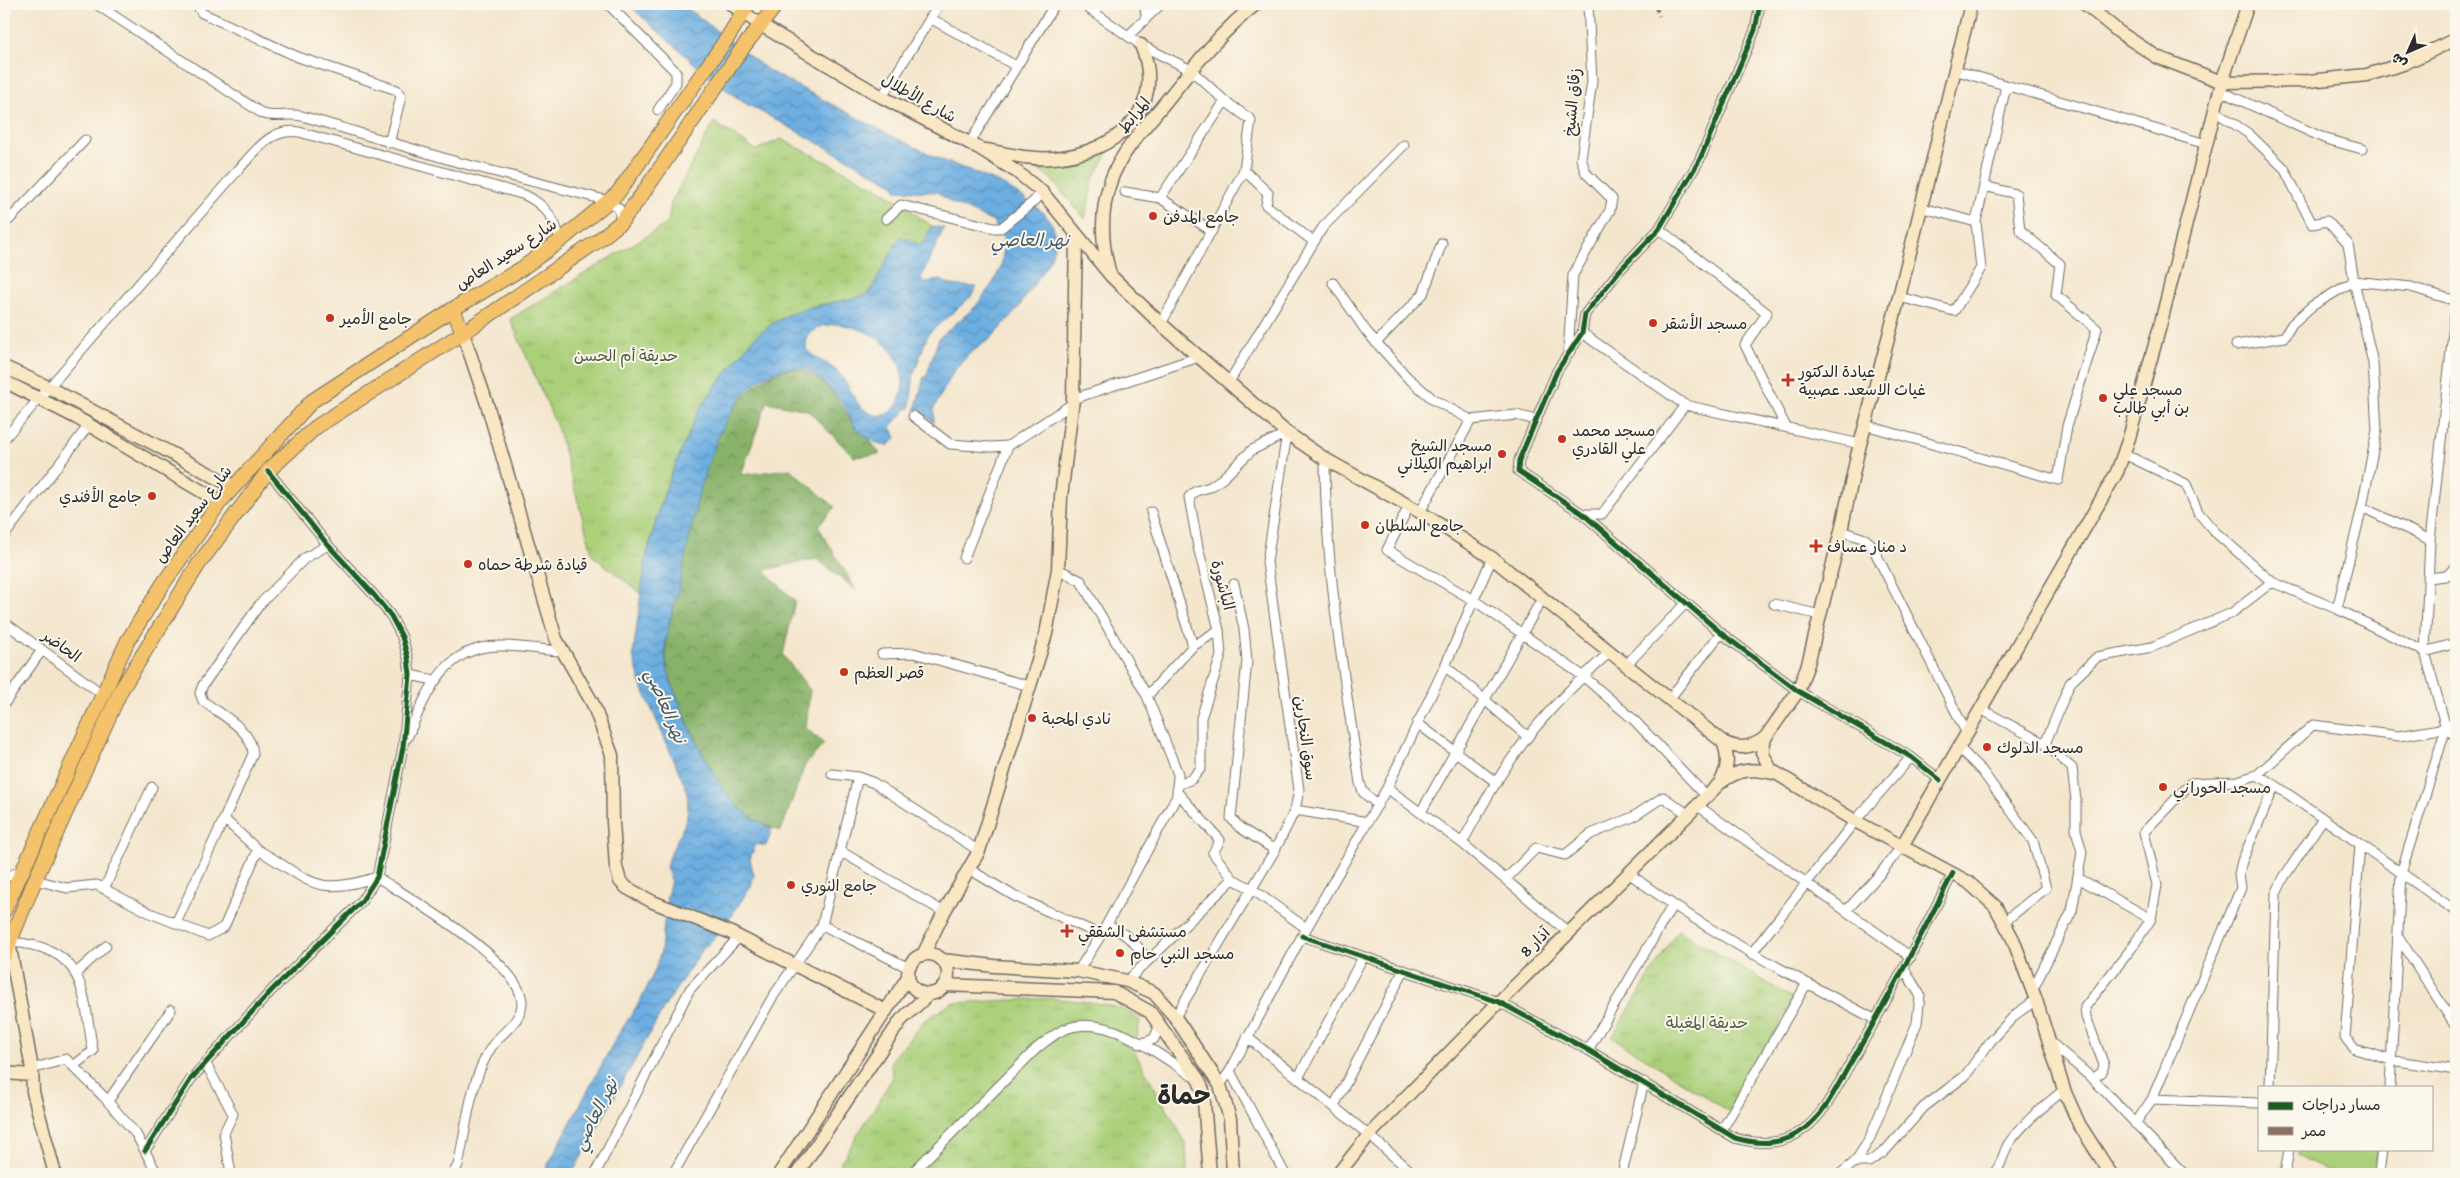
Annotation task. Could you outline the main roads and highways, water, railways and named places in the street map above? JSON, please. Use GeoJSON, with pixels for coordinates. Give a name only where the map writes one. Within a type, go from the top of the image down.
{"type":"FeatureCollection","features":[{"type":"Feature","properties":{"kind":"main road"},"geometry":{"type":"LineString","coordinates":[[4,956],[35,880],[121,690],[198,566],[268,472],[316,427],[463,333],[599,240],[621,222],[641,196],[696,112],[777,4]]}},
{"type":"Feature","properties":{"kind":"main road","name":"المرابط"},"geometry":{"type":"LineString","coordinates":[[1111,276],[1104,244],[1104,212],[1111,180],[1126,151],[1191,70],[1231,26],[1256,4]]}},
{"type":"Feature","properties":{"kind":"main road"},"geometry":{"type":"LineString","coordinates":[[1723,742],[1733,747],[1742,748],[1758,743],[1764,738],[1798,691],[1808,664],[1841,531],[1860,444],[1899,298],[1971,4]]}},
{"type":"Feature","properties":{"kind":"main road"},"geometry":{"type":"LineString","coordinates":[[2085,4],[2136,45],[2221,86],[2309,82],[2367,75],[2403,64],[2456,39]]}},
{"type":"Feature","properties":{"kind":"main road"},"geometry":{"type":"LineString","coordinates":[[1902,846],[2109,488],[2124,454],[2221,86],[2248,4]]}},
{"type":"Feature","properties":{"kind":"main road","name":"شارع الأطلال"},"geometry":{"type":"LineString","coordinates":[[741,7],[761,25],[882,97],[974,146],[1017,172],[1111,276],[1161,324],[1287,433],[1325,459],[1415,509],[1492,558],[1723,742]]}},
{"type":"Feature","properties":{"kind":"main road","name":"شارع سعيد العاص"},"geometry":{"type":"LineString","coordinates":[[4,911],[126,642],[163,584],[220,502],[312,401],[453,309],[520,269],[560,241],[609,201],[633,174],[728,37],[741,7]]}},
{"type":"Feature","properties":{"kind":"main road"},"geometry":{"type":"LineString","coordinates":[[974,146],[1019,157],[1053,158],[1086,152],[1116,137],[1137,115],[1145,103],[1149,89],[1150,76],[1147,60],[1141,45]]}},
{"type":"Feature","properties":{"kind":"main road"},"geometry":{"type":"LineString","coordinates":[[923,955],[944,912],[979,851],[1046,634],[1058,569],[1062,497],[1072,401],[1076,237]]}},
{"type":"Feature","properties":{"kind":"main road"},"geometry":{"type":"LineString","coordinates":[[453,309],[487,404],[546,611],[561,651],[593,704],[612,756],[616,872],[627,888],[653,902],[734,935],[886,1011]]}},
{"type":"Feature","properties":{"kind":"main road"},"geometry":{"type":"LineString","coordinates":[[4,367],[48,387],[234,487]]}},
{"type":"Feature","properties":{"kind":"main road"},"geometry":{"type":"LineString","coordinates":[[4,381],[89,425],[220,502]]}},
{"type":"Feature","properties":{"kind":"main road"},"geometry":{"type":"LineString","coordinates":[[1764,738],[1762,752],[1764,758],[1777,774],[1855,821],[1952,873],[1982,893],[2005,921],[2034,996],[2064,1090],[2079,1124],[2111,1174]]}},
{"type":"Feature","properties":{"kind":"main road"},"geometry":{"type":"LineString","coordinates":[[1720,782],[1727,767],[1726,750],[1723,742]]}},
{"type":"Feature","properties":{"kind":"main road","name":"8 آذار"},"geometry":{"type":"LineString","coordinates":[[1338,1174],[1369,1135],[1568,932],[1630,874],[1720,782],[1734,774],[1750,769],[1777,774]]}},
{"type":"Feature","properties":{"kind":"main road"},"geometry":{"type":"LineString","coordinates":[[9,942],[32,1072],[33,1092],[54,1174]]}},
{"type":"Feature","properties":{"kind":"main road"},"geometry":{"type":"LineString","coordinates":[[779,1174],[886,1011],[914,960],[923,955],[936,956],[942,960],[994,966],[1078,971],[1128,981],[1154,993],[1175,1017],[1220,1085],[1230,1119],[1233,1174]]}},
{"type":"Feature","properties":{"kind":"main road"},"geometry":{"type":"LineString","coordinates":[[908,973],[913,987],[923,994],[935,993],[945,985],[948,972],[942,960]]}},
{"type":"Feature","properties":{"kind":"main road"},"geometry":{"type":"LineString","coordinates":[[945,985],[1114,992],[1150,1012],[1198,1079],[1206,1105],[1210,1174]]}},
{"type":"Feature","properties":{"kind":"main road"},"geometry":{"type":"LineString","coordinates":[[797,1174],[901,1020],[929,994]]}},
{"type":"Feature","properties":{"kind":"main road"},"geometry":{"type":"LineString","coordinates":[[4,1073],[32,1072]]}},
{"type":"Feature","properties":{"kind":"water","name":"نهر العاصي"},"geometry":{"type":"Polygon","coordinates":[[[628,4],[682,4],[769,71],[890,135],[940,159],[1000,183],[1044,213],[1053,226],[1056,241],[1050,260],[1016,311],[991,338],[968,355],[954,371],[934,408],[934,423],[920,411],[915,410],[924,377],[926,377],[939,338],[976,306],[993,283],[1001,267],[1004,247],[1003,237],[993,222],[952,203],[937,192],[896,190],[895,185],[743,102],[708,76],[628,4]]]}},
{"type":"Feature","properties":{"kind":"water"},"geometry":{"type":"Polygon","coordinates":[[[932,226],[944,228],[921,278],[924,282],[941,280],[950,285],[976,287],[974,294],[928,334],[914,373],[910,408],[891,426],[896,438],[888,446],[871,440],[854,426],[840,401],[822,381],[806,371],[798,368],[789,368],[763,378],[741,398],[724,425],[710,457],[667,631],[666,661],[683,713],[723,789],[740,809],[772,829],[766,846],[756,844],[750,859],[754,876],[751,886],[722,930],[702,950],[665,1006],[572,1174],[543,1174],[616,1038],[642,998],[655,970],[661,951],[667,896],[671,880],[666,867],[686,821],[688,811],[686,788],[642,687],[633,655],[645,562],[659,509],[670,477],[698,412],[716,385],[755,337],[787,315],[807,308],[864,296],[870,292],[900,236],[922,245],[932,226]],[[839,324],[821,326],[807,336],[806,349],[840,374],[862,408],[880,415],[892,411],[900,399],[903,383],[900,365],[889,348],[869,333],[839,324]]]}},
{"type":"Feature","properties":{"kind":"place","name":"جامع المدفن"},"geometry":{"type":"Point","coordinates":[1153,216]}},
{"type":"Feature","properties":{"kind":"place","name":"جامع الأمير"},"geometry":{"type":"Point","coordinates":[330,318]}},
{"type":"Feature","properties":{"kind":"place","name":"مسجد الأشقر"},"geometry":{"type":"Point","coordinates":[1653,323]}},
{"type":"Feature","properties":{"kind":"place","name":"عيادة الدكتور غياث الاسعد. عصبية"},"geometry":{"type":"Point","coordinates":[1788,380]}},
{"type":"Feature","properties":{"kind":"place","name":"مسجد علي بن أبي طالب"},"geometry":{"type":"Point","coordinates":[2103,398]}},
{"type":"Feature","properties":{"kind":"place","name":"مسجد محمد علي القادري"},"geometry":{"type":"Point","coordinates":[1562,439]}},
{"type":"Feature","properties":{"kind":"place","name":"مسجد الشيخ ابراهيم الكيلاني"},"geometry":{"type":"Point","coordinates":[1502,454]}},
{"type":"Feature","properties":{"kind":"place","name":"جامع الأفندي"},"geometry":{"type":"Point","coordinates":[152,496]}},
{"type":"Feature","properties":{"kind":"place","name":"جامع السلطان"},"geometry":{"type":"Point","coordinates":[1365,525]}},
{"type":"Feature","properties":{"kind":"place","name":"د منار عساف"},"geometry":{"type":"Point","coordinates":[1816,546]}},
{"type":"Feature","properties":{"kind":"place","name":"قيادة شرطة حماه"},"geometry":{"type":"Point","coordinates":[468,564]}},
{"type":"Feature","properties":{"kind":"place","name":"قصر العظم"},"geometry":{"type":"Point","coordinates":[844,672]}},
{"type":"Feature","properties":{"kind":"place","name":"نادي المحبة"},"geometry":{"type":"Point","coordinates":[1032,718]}},
{"type":"Feature","properties":{"kind":"place","name":"مسجد الدلوك"},"geometry":{"type":"Point","coordinates":[1987,747]}},
{"type":"Feature","properties":{"kind":"place","name":"مسجد الحوراني"},"geometry":{"type":"Point","coordinates":[2163,787]}},
{"type":"Feature","properties":{"kind":"place","name":"جامع النوري"},"geometry":{"type":"Point","coordinates":[791,885]}},
{"type":"Feature","properties":{"kind":"place","name":"مستشفى الشققي"},"geometry":{"type":"Point","coordinates":[1067,931]}},
{"type":"Feature","properties":{"kind":"place","name":"مسجد النبي حام"},"geometry":{"type":"Point","coordinates":[1120,953]}},
{"type":"Feature","properties":{"kind":"district","name":"حماة"},"geometry":{"type":"Point","coordinates":[1184,1095]}},
{"type":"Feature","properties":{"kind":"park label","name":"حديقة أم الحسن"},"geometry":{"type":"Point","coordinates":[626,355]}},
{"type":"Feature","properties":{"kind":"park label","name":"حديقة المغيلة"},"geometry":{"type":"Point","coordinates":[1707,1022]}}]}
